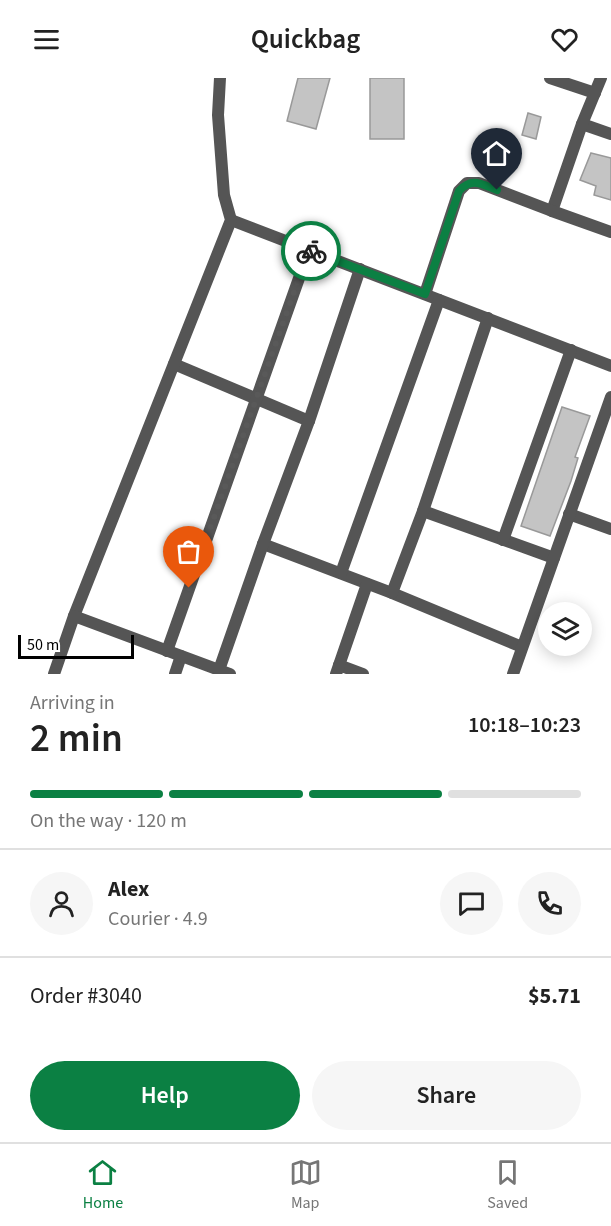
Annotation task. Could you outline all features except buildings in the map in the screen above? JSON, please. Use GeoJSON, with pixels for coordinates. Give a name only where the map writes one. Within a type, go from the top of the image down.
{"type":"FeatureCollection","features":[{"type":"Feature","properties":{"kind":"street"},"geometry":{"type":"LineString","coordinates":[[54,674],[74,616],[231,220],[224,195],[218,115],[220,78]]}},
{"type":"Feature","properties":{"kind":"street"},"geometry":{"type":"LineString","coordinates":[[550,78],[595,93]]}},
{"type":"Feature","properties":{"kind":"street"},"geometry":{"type":"LineString","coordinates":[[552,211],[582,124],[601,78]]}},
{"type":"Feature","properties":{"kind":"street"},"geometry":{"type":"LineString","coordinates":[[582,124],[611,134]]}},
{"type":"Feature","properties":{"kind":"street"},"geometry":{"type":"LineString","coordinates":[[425,294],[459,191],[467,183],[479,183],[611,232]]}},
{"type":"Feature","properties":{"kind":"street"},"geometry":{"type":"LineString","coordinates":[[231,220],[611,366]]}},
{"type":"Feature","properties":{"kind":"street"},"geometry":{"type":"LineString","coordinates":[[167,651],[309,250]]}},
{"type":"Feature","properties":{"kind":"street"},"geometry":{"type":"LineString","coordinates":[[74,616],[225,672],[263,544],[309,421],[360,269]]}},
{"type":"Feature","properties":{"kind":"street"},"geometry":{"type":"LineString","coordinates":[[341,573],[439,300]]}},
{"type":"Feature","properties":{"kind":"street"},"geometry":{"type":"LineString","coordinates":[[392,593],[423,511],[488,318]]}},
{"type":"Feature","properties":{"kind":"street"},"geometry":{"type":"LineString","coordinates":[[503,540],[571,350]]}},
{"type":"Feature","properties":{"kind":"street"},"geometry":{"type":"LineString","coordinates":[[174,364],[309,421]]}},
{"type":"Feature","properties":{"kind":"street"},"geometry":{"type":"LineString","coordinates":[[513,674],[611,397]]}},
{"type":"Feature","properties":{"kind":"street"},"geometry":{"type":"LineString","coordinates":[[423,511],[554,558]]}},
{"type":"Feature","properties":{"kind":"street"},"geometry":{"type":"LineString","coordinates":[[569,514],[611,529]]}},
{"type":"Feature","properties":{"kind":"street"},"geometry":{"type":"LineString","coordinates":[[263,544],[392,593],[522,647]]}},
{"type":"Feature","properties":{"kind":"street"},"geometry":{"type":"LineString","coordinates":[[363,674],[337,670],[367,584]]}},
{"type":"Feature","properties":{"kind":"street"},"geometry":{"type":"LineString","coordinates":[[175,674],[181,656]]}},
{"type":"Feature","properties":{"kind":"way so far"},"geometry":{"type":"LineString","coordinates":[[189,588],[309,250],[311,251]]}},
{"type":"Feature","properties":{"kind":"route"},"geometry":{"type":"LineString","coordinates":[[311,251],[425,294],[459,191],[467,183],[479,183],[497,190]]}}]}
